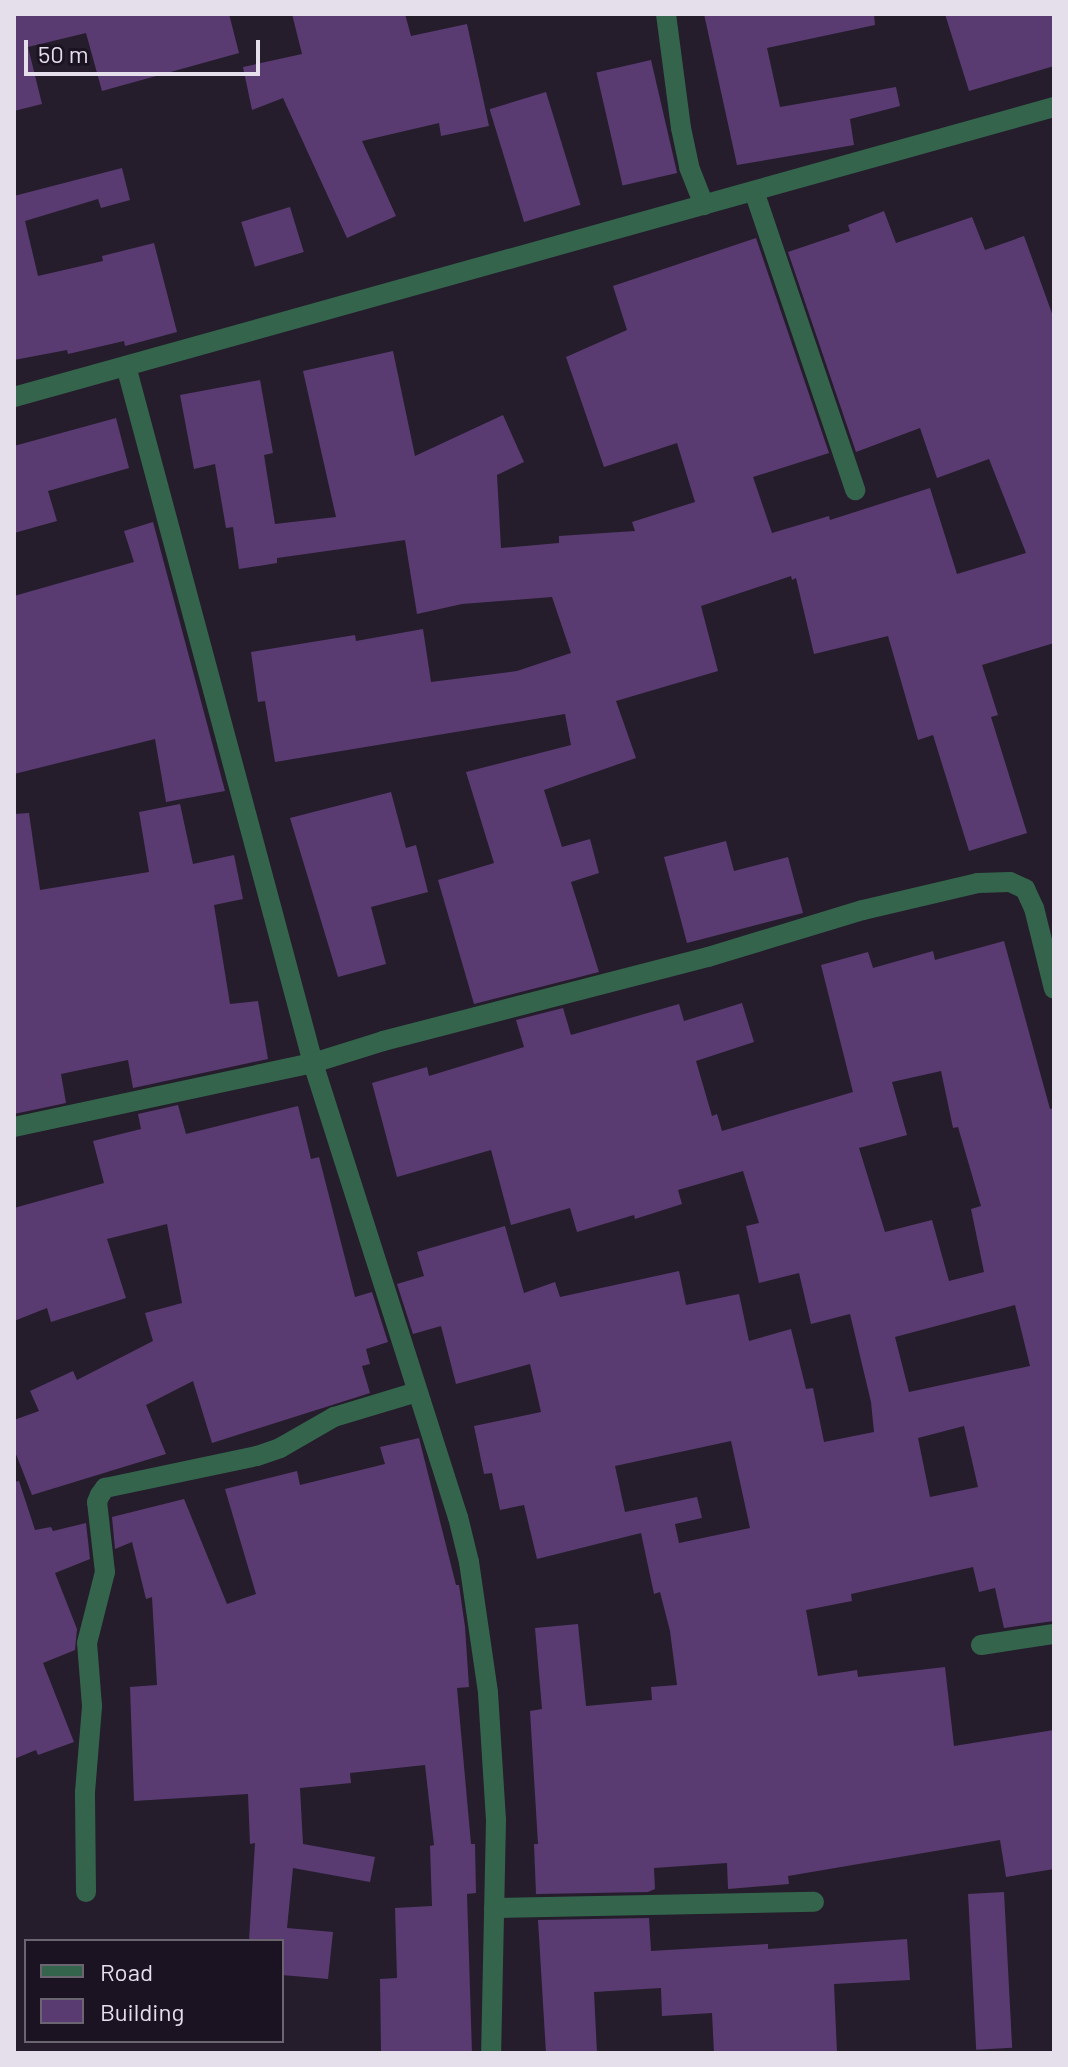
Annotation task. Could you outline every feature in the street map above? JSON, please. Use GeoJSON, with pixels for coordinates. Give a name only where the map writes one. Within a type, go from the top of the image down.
{"type":"FeatureCollection","features":[{"type":"Feature","properties":{"kind":"street"},"geometry":{"type":"LineString","coordinates":[[666,14],[689,167],[704,205]]}},
{"type":"Feature","properties":{"kind":"street"},"geometry":{"type":"LineString","coordinates":[[14,397],[1054,107]]}},
{"type":"Feature","properties":{"kind":"street"},"geometry":{"type":"LineString","coordinates":[[754,191],[855,490]]}},
{"type":"Feature","properties":{"kind":"street"},"geometry":{"type":"LineString","coordinates":[[126,366],[313,1063],[469,1562],[488,1693],[496,1820],[491,2053]]}},
{"type":"Feature","properties":{"kind":"street"},"geometry":{"type":"LineString","coordinates":[[14,1127],[313,1063],[383,1041],[708,957],[863,910],[978,883],[1010,882],[1025,889],[1034,908],[1054,987]]}},
{"type":"Feature","properties":{"kind":"street"},"geometry":{"type":"LineString","coordinates":[[86,1892],[85,1792],[92,1706],[87,1643],[105,1572],[97,1502],[100,1495],[105,1488],[257,1456],[280,1448],[334,1417],[417,1392]]}},
{"type":"Feature","properties":{"kind":"street"},"geometry":{"type":"LineString","coordinates":[[981,1645],[1054,1634]]}},
{"type":"Feature","properties":{"kind":"street"},"geometry":{"type":"LineString","coordinates":[[494,1908],[814,1902]]}},
{"type":"Feature","properties":{"kind":"building"},"geometry":{"type":"Polygon","coordinates":[[[14,14],[229,14],[239,53],[102,91],[86,33],[28,47],[42,104],[14,111],[14,14]]]}},
{"type":"Feature","properties":{"kind":"building"},"geometry":{"type":"Polygon","coordinates":[[[292,14],[405,14],[411,36],[467,24],[489,126],[441,136],[439,123],[362,141],[396,216],[347,238],[283,98],[252,110],[243,67],[302,54],[292,14]]]}},
{"type":"Feature","properties":{"kind":"building"},"geometry":{"type":"Polygon","coordinates":[[[704,14],[874,14],[875,25],[767,48],[780,107],[896,87],[900,106],[850,119],[854,145],[737,165],[704,14]]]}},
{"type":"Feature","properties":{"kind":"building"},"geometry":{"type":"Polygon","coordinates":[[[945,14],[1054,14],[1054,66],[969,91],[945,14]]]}},
{"type":"Feature","properties":{"kind":"building"},"geometry":{"type":"Polygon","coordinates":[[[651,60],[677,173],[623,186],[596,73],[651,60]]]}},
{"type":"Feature","properties":{"kind":"building"},"geometry":{"type":"Polygon","coordinates":[[[546,92],[580,205],[524,222],[490,109],[546,92]]]}},
{"type":"Feature","properties":{"kind":"building"},"geometry":{"type":"Polygon","coordinates":[[[122,168],[130,200],[101,208],[98,199],[25,221],[38,276],[103,261],[102,256],[154,243],[177,332],[125,346],[124,341],[68,354],[67,350],[14,360],[14,196],[122,168]]]}},
{"type":"Feature","properties":{"kind":"building"},"geometry":{"type":"Polygon","coordinates":[[[290,207],[304,252],[255,267],[241,222],[290,207]]]}},
{"type":"Feature","properties":{"kind":"building"},"geometry":{"type":"Polygon","coordinates":[[[884,211],[896,243],[972,217],[985,250],[1024,236],[1054,319],[1054,643],[982,665],[998,715],[991,717],[1027,833],[969,851],[933,735],[918,740],[888,636],[814,654],[796,578],[792,580],[791,576],[701,606],[718,671],[616,701],[636,758],[544,790],[562,847],[590,839],[599,873],[571,882],[599,972],[474,1004],[438,880],[494,863],[466,772],[571,745],[565,714],[275,762],[265,701],[258,702],[251,652],[355,635],[356,641],[423,629],[431,682],[517,671],[571,653],[552,597],[462,604],[417,614],[405,540],[277,558],[277,563],[239,569],[233,527],[226,528],[215,464],[194,469],[180,395],[260,380],[273,453],[264,455],[275,524],[336,517],[303,371],[393,351],[415,456],[503,415],[524,462],[497,475],[501,548],[559,543],[559,536],[635,531],[632,522],[695,502],[677,443],[604,467],[566,357],[627,330],[613,286],[756,238],[829,453],[753,477],[772,533],[829,516],[830,520],[930,488],[957,574],[1026,553],[989,459],[937,478],[920,428],[856,452],[788,252],[850,231],[848,225],[884,211]]]}},
{"type":"Feature","properties":{"kind":"building"},"geometry":{"type":"Polygon","coordinates":[[[116,418],[129,468],[48,491],[57,521],[14,533],[14,446],[116,418]]]}},
{"type":"Feature","properties":{"kind":"building"},"geometry":{"type":"Polygon","coordinates":[[[153,522],[225,791],[166,802],[155,739],[14,774],[14,596],[134,562],[124,531],[153,522]]]}},
{"type":"Feature","properties":{"kind":"building"},"geometry":{"type":"Polygon","coordinates":[[[391,792],[406,848],[416,845],[428,892],[371,907],[386,964],[338,977],[290,818],[391,792]]]}},
{"type":"Feature","properties":{"kind":"building"},"geometry":{"type":"Polygon","coordinates":[[[180,804],[193,864],[234,855],[243,899],[214,905],[230,1004],[258,1001],[268,1059],[133,1088],[128,1060],[61,1074],[66,1103],[14,1114],[14,814],[29,813],[40,890],[149,872],[139,812],[180,804]]]}},
{"type":"Feature","properties":{"kind":"building"},"geometry":{"type":"Polygon","coordinates":[[[726,841],[734,871],[788,857],[803,913],[687,943],[664,857],[726,841]]]}},
{"type":"Feature","properties":{"kind":"building"},"geometry":{"type":"Polygon","coordinates":[[[1004,941],[1050,1109],[1054,1108],[1054,1621],[1004,1628],[995,1588],[979,1592],[973,1567],[851,1594],[852,1601],[806,1610],[818,1676],[857,1670],[858,1677],[945,1667],[954,1746],[1054,1730],[1054,1869],[1006,1877],[1000,1840],[788,1876],[789,1884],[728,1889],[727,1863],[654,1868],[655,1889],[648,1892],[536,1894],[534,1844],[538,1844],[530,1711],[542,1709],[535,1628],[578,1624],[586,1706],[652,1700],[651,1687],[677,1685],[670,1631],[660,1592],[654,1594],[641,1533],[537,1559],[524,1505],[500,1510],[492,1473],[484,1474],[474,1426],[541,1412],[530,1364],[456,1384],[441,1326],[413,1334],[397,1284],[424,1276],[417,1252],[505,1226],[524,1293],[555,1282],[560,1297],[679,1271],[686,1305],[739,1294],[749,1341],[791,1329],[806,1389],[813,1388],[824,1442],[874,1432],[871,1402],[850,1314],[811,1324],[799,1273],[759,1283],[746,1226],[759,1223],[743,1171],[678,1190],[682,1204],[635,1219],[634,1215],[577,1232],[570,1208],[511,1225],[491,1150],[397,1177],[372,1083],[427,1067],[429,1076],[524,1047],[516,1020],[563,1008],[571,1035],[679,1004],[684,1021],[742,1003],[754,1042],[696,1061],[712,1116],[717,1114],[722,1131],[853,1092],[821,965],[868,952],[873,968],[933,951],[935,960],[1004,941]],[[941,1071],[892,1082],[907,1135],[859,1148],[885,1232],[932,1220],[949,1281],[984,1272],[971,1209],[981,1206],[958,1127],[953,1128],[941,1071]],[[1015,1305],[895,1337],[909,1392],[1030,1366],[1015,1305]],[[964,1426],[918,1438],[930,1497],[978,1487],[964,1426]],[[731,1441],[615,1466],[625,1512],[697,1497],[702,1518],[675,1524],[679,1543],[750,1528],[731,1441]]]}},
{"type":"Feature","properties":{"kind":"building"},"geometry":{"type":"Polygon","coordinates":[[[178,1105],[186,1134],[298,1106],[311,1159],[319,1157],[355,1297],[372,1292],[388,1342],[366,1349],[370,1364],[362,1366],[370,1393],[212,1443],[193,1381],[146,1405],[166,1454],[32,1495],[14,1449],[14,1420],[39,1411],[30,1391],[73,1371],[77,1380],[153,1341],[145,1313],[182,1303],[167,1224],[107,1239],[126,1298],[51,1322],[47,1308],[14,1321],[14,1208],[104,1183],[93,1141],[141,1129],[138,1114],[178,1105]]]}},
{"type":"Feature","properties":{"kind":"building"},"geometry":{"type":"Polygon","coordinates":[[[419,1438],[456,1585],[459,1585],[469,1687],[457,1688],[471,1844],[475,1844],[476,1893],[467,1894],[472,2053],[381,2053],[380,1979],[397,1978],[395,1908],[432,1906],[430,1846],[434,1845],[425,1765],[350,1773],[351,1783],[300,1788],[303,1844],[375,1857],[370,1882],[293,1868],[287,1928],[333,1932],[328,1979],[284,1975],[284,1939],[249,1939],[255,1843],[250,1844],[248,1794],[134,1801],[130,1687],[157,1685],[152,1597],[146,1599],[132,1542],[115,1549],[112,1517],[184,1499],[227,1604],[256,1594],[225,1489],[297,1471],[300,1485],[385,1464],[380,1447],[419,1438]]]}},
{"type":"Feature","properties":{"kind":"building"},"geometry":{"type":"Polygon","coordinates":[[[19,1481],[35,1530],[51,1527],[53,1531],[86,1523],[90,1559],[55,1573],[77,1629],[75,1650],[43,1663],[74,1742],[38,1755],[36,1750],[14,1759],[14,1482],[19,1481]]]}},
{"type":"Feature","properties":{"kind":"building"},"geometry":{"type":"Polygon","coordinates":[[[1004,1892],[1012,2048],[976,2050],[968,1894],[1004,1892]]]}},
{"type":"Feature","properties":{"kind":"building"},"geometry":{"type":"Polygon","coordinates":[[[649,1918],[651,1951],[768,1944],[768,1949],[907,1939],[910,1980],[834,1984],[837,2053],[714,2053],[712,2013],[662,2016],[661,1988],[594,1992],[597,2053],[546,2053],[538,1920],[649,1918]]]}}]}
